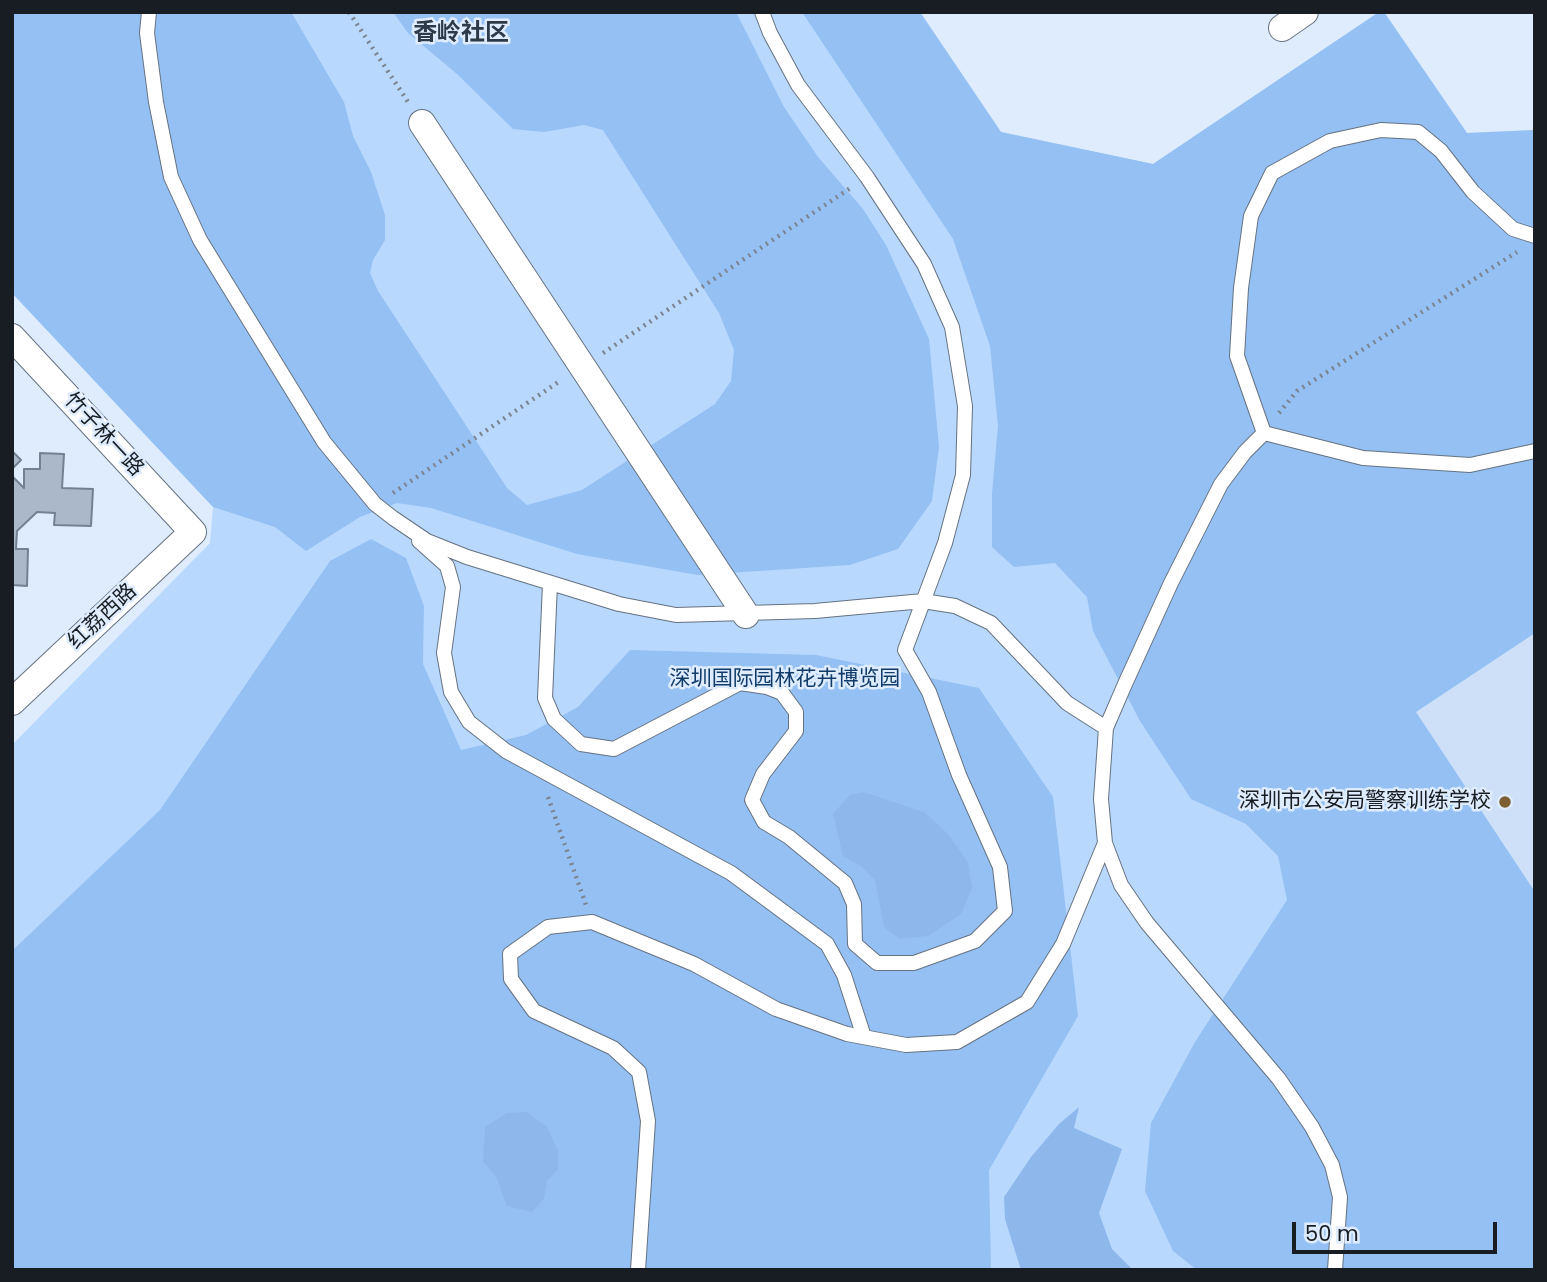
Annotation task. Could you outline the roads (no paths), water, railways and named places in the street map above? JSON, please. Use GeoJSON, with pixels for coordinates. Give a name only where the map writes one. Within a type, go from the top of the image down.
{"type":"FeatureCollection","features":[{"type":"Feature","properties":{"kind":"street"},"geometry":{"type":"LineString","coordinates":[[1282,28],[1305,12]]}},
{"type":"Feature","properties":{"kind":"street"},"geometry":{"type":"LineString","coordinates":[[422,123],[746,615]]}},
{"type":"Feature","properties":{"kind":"street","name":"竹子林一路"},"geometry":{"type":"LineString","coordinates":[[16,350],[193,532]]}},
{"type":"Feature","properties":{"kind":"street","name":"红荔西路"},"geometry":{"type":"LineString","coordinates":[[12,702],[193,532]]}},
{"type":"Feature","properties":{"kind":"lane"},"geometry":{"type":"LineString","coordinates":[[149,12],[147,33],[156,102],[171,177],[200,240],[324,442],[375,504],[447,566],[453,587],[444,653],[451,692],[469,722],[506,751],[731,873],[827,944],[844,975],[864,1037]]}},
{"type":"Feature","properties":{"kind":"lane"},"geometry":{"type":"LineString","coordinates":[[550,584],[545,698],[554,719],[581,744],[614,749],[740,683],[767,687],[782,693],[796,712],[796,731],[762,774],[752,800],[764,822],[789,837],[845,883],[854,904],[855,944],[877,963],[914,963],[975,941],[1005,911],[1000,867],[959,775],[929,692],[905,650],[945,543],[963,475],[965,405],[952,327],[925,264],[867,177],[798,85],[762,12]]}},
{"type":"Feature","properties":{"kind":"lane"},"geometry":{"type":"LineString","coordinates":[[1264,433],[1237,356],[1241,288],[1251,216],[1272,173],[1330,141],[1381,130],[1418,132],[1441,152],[1473,192],[1513,229],[1535,236]]}},
{"type":"Feature","properties":{"kind":"lane"},"geometry":{"type":"LineString","coordinates":[[1264,433],[1363,458],[1470,465],[1535,451]]}},
{"type":"Feature","properties":{"kind":"lane"},"geometry":{"type":"LineString","coordinates":[[1264,433],[1245,452],[1221,484],[1171,583],[1106,728],[1101,799],[1105,843],[1121,885],[1147,923],[1256,1051],[1312,1127],[1332,1165],[1340,1198],[1335,1270]]}},
{"type":"Feature","properties":{"kind":"lane"},"geometry":{"type":"LineString","coordinates":[[393,519],[427,541],[550,584],[620,604],[676,615],[746,615],[923,601],[956,606],[991,623],[1067,703],[1106,728]]}},
{"type":"Feature","properties":{"kind":"lane"},"geometry":{"type":"LineString","coordinates":[[638,1270],[648,1121],[639,1072],[613,1048],[534,1011],[511,979],[510,954],[548,926],[592,922],[694,964],[776,1009],[864,1037],[906,1045],[957,1042],[1027,1002],[1063,944],[1105,843]]}},
{"type":"Feature","properties":{"kind":"place","name":"深圳市公安局警察训练学校"},"geometry":{"type":"Point","coordinates":[1505,802]}},
{"type":"Feature","properties":{"kind":"district","name":"香岭社区"},"geometry":{"type":"Point","coordinates":[461,34]}},
{"type":"Feature","properties":{"kind":"park label","name":"深圳国际园林花卉博览园"},"geometry":{"type":"Point","coordinates":[785,680]}}]}
